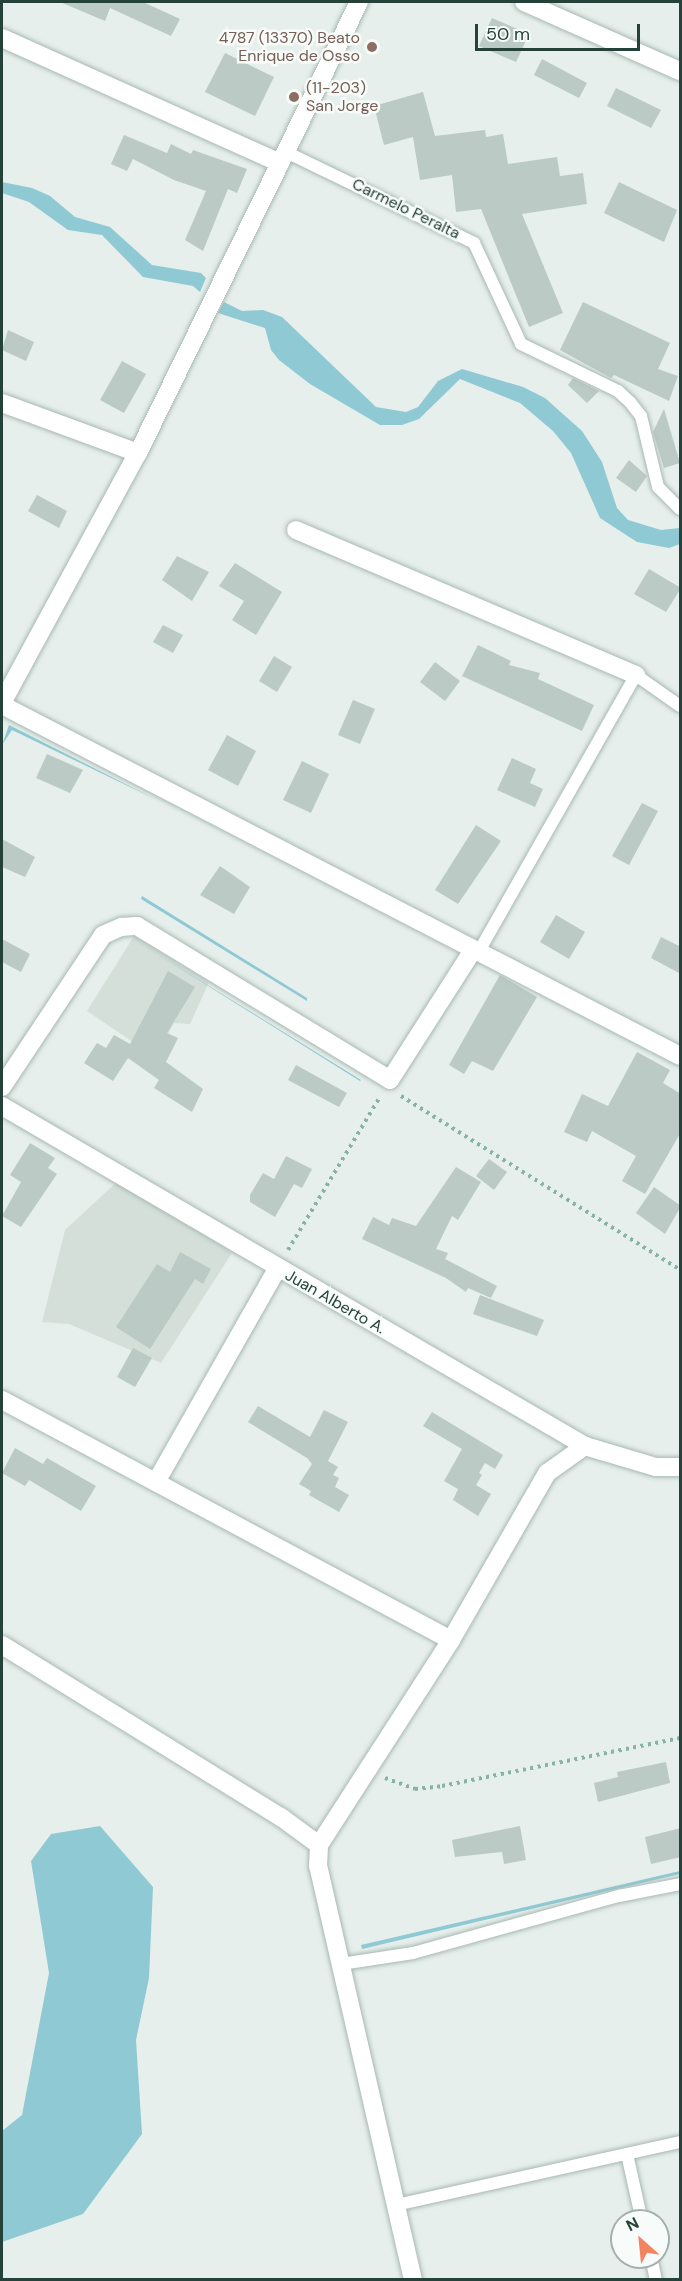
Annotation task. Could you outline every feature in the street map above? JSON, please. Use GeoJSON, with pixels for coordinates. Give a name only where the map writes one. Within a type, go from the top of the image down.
{"type":"FeatureCollection","features":[{"type":"Feature","properties":{"kind":"street"},"geometry":{"type":"LineString","coordinates":[[359,2],[205,309],[138,453],[2,704],[476,952],[681,1056]]}},
{"type":"Feature","properties":{"kind":"street"},"geometry":{"type":"LineString","coordinates":[[524,2],[681,71]]}},
{"type":"Feature","properties":{"kind":"street","name":"Carmelo Peralta"},"geometry":{"type":"LineString","coordinates":[[2,38],[283,157]]}},
{"type":"Feature","properties":{"kind":"street"},"geometry":{"type":"LineString","coordinates":[[2,403],[138,453]]}},
{"type":"Feature","properties":{"kind":"street"},"geometry":{"type":"LineString","coordinates":[[296,530],[636,675]]}},
{"type":"Feature","properties":{"kind":"street"},"geometry":{"type":"LineString","coordinates":[[2,1087],[103,935],[130,926],[138,926],[388,1084],[476,952]]}},
{"type":"Feature","properties":{"kind":"street","name":"Juan Alberto A."},"geometry":{"type":"LineString","coordinates":[[2,1106],[277,1269],[585,1446],[656,1467],[681,1467]]}},
{"type":"Feature","properties":{"kind":"street"},"geometry":{"type":"LineString","coordinates":[[156,1482],[277,1269]]}},
{"type":"Feature","properties":{"kind":"street"},"geometry":{"type":"LineString","coordinates":[[2,1400],[451,1640]]}},
{"type":"Feature","properties":{"kind":"street"},"geometry":{"type":"LineString","coordinates":[[413,2280],[318,1866],[319,1845],[371,1770],[451,1640],[547,1473],[585,1446]]}},
{"type":"Feature","properties":{"kind":"street"},"geometry":{"type":"LineString","coordinates":[[2,1645],[281,1817],[319,1845]]}},
{"type":"Feature","properties":{"kind":"lane","name":"Carmelo Peralta"},"geometry":{"type":"LineString","coordinates":[[283,157],[474,243],[521,344],[618,392],[641,416],[658,487],[681,509]]}},
{"type":"Feature","properties":{"kind":"lane"},"geometry":{"type":"LineString","coordinates":[[476,952],[636,675],[681,706]]}},
{"type":"Feature","properties":{"kind":"lane"},"geometry":{"type":"LineString","coordinates":[[341,1964],[413,1953],[619,1896],[681,1884]]}},
{"type":"Feature","properties":{"kind":"lane"},"geometry":{"type":"LineString","coordinates":[[396,2205],[681,2142]]}},
{"type":"Feature","properties":{"kind":"lane"},"geometry":{"type":"LineString","coordinates":[[627,2154],[639,2209]]}},
{"type":"Feature","properties":{"kind":"path"},"geometry":{"type":"LineString","coordinates":[[277,1269],[388,1084],[681,1270]]}},
{"type":"Feature","properties":{"kind":"path"},"geometry":{"type":"LineString","coordinates":[[371,1770],[394,1783],[415,1789],[681,1738]]}},
{"type":"Feature","properties":{"kind":"shaded area"},"geometry":{"type":"Polygon","coordinates":[[[134,936],[209,982],[190,1024],[174,1023],[155,1057],[87,1011],[134,936]]]}},
{"type":"Feature","properties":{"kind":"shaded area"},"geometry":{"type":"Polygon","coordinates":[[[120,1179],[232,1253],[161,1363],[69,1324],[42,1322],[65,1230],[120,1179]]]}},
{"type":"Feature","properties":{"kind":"water"},"geometry":{"type":"Polygon","coordinates":[[[2,182],[32,188],[50,196],[75,217],[110,227],[152,265],[201,273],[206,278],[200,292],[193,286],[143,277],[102,235],[68,230],[29,202],[2,193],[2,182]]]}},
{"type":"Feature","properties":{"kind":"water"},"geometry":{"type":"Polygon","coordinates":[[[224,302],[242,311],[263,310],[282,317],[376,407],[406,412],[418,407],[438,381],[462,369],[523,387],[545,398],[582,431],[602,462],[617,508],[628,520],[661,530],[680,528],[680,544],[669,548],[637,542],[600,518],[571,453],[553,431],[520,403],[460,379],[419,419],[402,425],[380,425],[310,384],[279,360],[271,350],[265,328],[218,313],[224,302]]]}},
{"type":"Feature","properties":{"kind":"water"},"geometry":{"type":"Polygon","coordinates":[[[9,725],[159,801],[12,730],[2,745],[9,725]]]}},
{"type":"Feature","properties":{"kind":"water"},"geometry":{"type":"Polygon","coordinates":[[[142,896],[307,998],[307,1001],[141,899],[142,896]]]}},
{"type":"Feature","properties":{"kind":"water"},"geometry":{"type":"Polygon","coordinates":[[[138,942],[361,1080],[360,1081],[138,942]]]}},
{"type":"Feature","properties":{"kind":"water"},"geometry":{"type":"Polygon","coordinates":[[[100,1826],[153,1887],[149,1978],[136,2040],[142,2134],[83,2214],[2,2242],[2,2131],[22,2115],[49,1973],[31,1861],[51,1834],[100,1826]]]}},
{"type":"Feature","properties":{"kind":"water"},"geometry":{"type":"Polygon","coordinates":[[[680,1871],[680,1874],[362,1949],[361,1945],[680,1871]]]}},
{"type":"Feature","properties":{"kind":"building"},"geometry":{"type":"Polygon","coordinates":[[[60,2],[143,2],[180,19],[171,36],[110,8],[105,21],[60,2]]]}},
{"type":"Feature","properties":{"kind":"building"},"geometry":{"type":"Polygon","coordinates":[[[492,18],[529,34],[516,62],[479,46],[492,18]]]}},
{"type":"Feature","properties":{"kind":"building"},"geometry":{"type":"Polygon","coordinates":[[[225,53],[274,77],[255,116],[205,92],[225,53]]]}},
{"type":"Feature","properties":{"kind":"building"},"geometry":{"type":"Polygon","coordinates":[[[542,59],[587,83],[579,98],[534,75],[542,59]]]}},
{"type":"Feature","properties":{"kind":"building"},"geometry":{"type":"Polygon","coordinates":[[[616,88],[661,110],[651,128],[607,106],[616,88]]]}},
{"type":"Feature","properties":{"kind":"building"},"geometry":{"type":"Polygon","coordinates":[[[423,92],[435,136],[485,130],[486,137],[503,134],[508,164],[557,157],[560,176],[583,173],[587,204],[522,214],[563,313],[529,327],[481,209],[456,212],[452,175],[420,180],[413,137],[384,145],[374,106],[423,92]]]}},
{"type":"Feature","properties":{"kind":"building"},"geometry":{"type":"Polygon","coordinates":[[[124,135],[167,153],[171,144],[191,154],[193,150],[247,169],[237,193],[228,189],[203,251],[185,240],[206,191],[174,180],[133,159],[127,171],[111,164],[124,135]]]}},
{"type":"Feature","properties":{"kind":"building"},"geometry":{"type":"Polygon","coordinates":[[[619,182],[677,210],[664,242],[604,213],[619,182]]]}},
{"type":"Feature","properties":{"kind":"building"},"geometry":{"type":"Polygon","coordinates":[[[583,302],[670,343],[658,369],[678,376],[669,401],[614,375],[611,378],[560,350],[583,302]]]}},
{"type":"Feature","properties":{"kind":"building"},"geometry":{"type":"Polygon","coordinates":[[[8,330],[34,342],[26,361],[2,350],[8,330]]]}},
{"type":"Feature","properties":{"kind":"building"},"geometry":{"type":"Polygon","coordinates":[[[122,361],[146,374],[124,413],[100,400],[122,361]]]}},
{"type":"Feature","properties":{"kind":"building"},"geometry":{"type":"Polygon","coordinates":[[[573,378],[599,391],[587,403],[568,385],[573,378]]]}},
{"type":"Feature","properties":{"kind":"building"},"geometry":{"type":"Polygon","coordinates":[[[664,409],[680,463],[664,468],[653,432],[664,409]]]}},
{"type":"Feature","properties":{"kind":"building"},"geometry":{"type":"Polygon","coordinates":[[[629,460],[647,476],[636,492],[616,478],[629,460]]]}},
{"type":"Feature","properties":{"kind":"building"},"geometry":{"type":"Polygon","coordinates":[[[37,495],[67,511],[59,528],[28,511],[37,495]]]}},
{"type":"Feature","properties":{"kind":"building"},"geometry":{"type":"Polygon","coordinates":[[[177,556],[209,572],[192,601],[162,580],[177,556]]]}},
{"type":"Feature","properties":{"kind":"building"},"geometry":{"type":"Polygon","coordinates":[[[235,563],[282,592],[256,635],[232,620],[244,601],[219,586],[235,563]]]}},
{"type":"Feature","properties":{"kind":"building"},"geometry":{"type":"Polygon","coordinates":[[[649,569],[681,588],[666,612],[634,594],[649,569]]]}},
{"type":"Feature","properties":{"kind":"building"},"geometry":{"type":"Polygon","coordinates":[[[163,625],[183,635],[173,653],[153,642],[163,625]]]}},
{"type":"Feature","properties":{"kind":"building"},"geometry":{"type":"Polygon","coordinates":[[[478,645],[511,661],[509,665],[540,673],[538,679],[594,705],[582,731],[462,676],[478,645]]]}},
{"type":"Feature","properties":{"kind":"building"},"geometry":{"type":"Polygon","coordinates":[[[274,656],[292,667],[277,692],[259,681],[274,656]]]}},
{"type":"Feature","properties":{"kind":"building"},"geometry":{"type":"Polygon","coordinates":[[[435,662],[460,681],[445,701],[420,682],[435,662]]]}},
{"type":"Feature","properties":{"kind":"building"},"geometry":{"type":"Polygon","coordinates":[[[353,700],[375,709],[360,744],[338,735],[353,700]]]}},
{"type":"Feature","properties":{"kind":"building"},"geometry":{"type":"Polygon","coordinates":[[[227,735],[256,751],[238,786],[208,770],[227,735]]]}},
{"type":"Feature","properties":{"kind":"building"},"geometry":{"type":"Polygon","coordinates":[[[47,754],[83,770],[70,793],[36,778],[47,754]]]}},
{"type":"Feature","properties":{"kind":"building"},"geometry":{"type":"Polygon","coordinates":[[[512,758],[536,769],[530,783],[543,789],[535,807],[497,790],[512,758]]]}},
{"type":"Feature","properties":{"kind":"building"},"geometry":{"type":"Polygon","coordinates":[[[302,761],[329,774],[311,813],[283,800],[302,761]]]}},
{"type":"Feature","properties":{"kind":"building"},"geometry":{"type":"Polygon","coordinates":[[[642,803],[658,811],[629,865],[612,856],[642,803]]]}},
{"type":"Feature","properties":{"kind":"building"},"geometry":{"type":"Polygon","coordinates":[[[476,825],[501,841],[458,904],[435,890],[476,825]]]}},
{"type":"Feature","properties":{"kind":"building"},"geometry":{"type":"Polygon","coordinates":[[[2,839],[35,857],[25,877],[2,867],[2,839]]]}},
{"type":"Feature","properties":{"kind":"building"},"geometry":{"type":"Polygon","coordinates":[[[220,866],[250,887],[234,914],[200,895],[220,866]]]}},
{"type":"Feature","properties":{"kind":"building"},"geometry":{"type":"Polygon","coordinates":[[[556,915],[585,932],[569,959],[540,942],[556,915]]]}},
{"type":"Feature","properties":{"kind":"building"},"geometry":{"type":"Polygon","coordinates":[[[661,937],[681,947],[681,974],[651,958],[661,937]]]}},
{"type":"Feature","properties":{"kind":"building"},"geometry":{"type":"Polygon","coordinates":[[[2,939],[30,954],[21,972],[2,962],[2,939]]]}},
{"type":"Feature","properties":{"kind":"building"},"geometry":{"type":"Polygon","coordinates":[[[168,971],[195,987],[167,1033],[178,1038],[166,1062],[203,1089],[192,1112],[154,1088],[159,1080],[128,1058],[113,1081],[84,1063],[97,1043],[106,1048],[114,1035],[130,1044],[168,971]]]}},
{"type":"Feature","properties":{"kind":"building"},"geometry":{"type":"Polygon","coordinates":[[[500,975],[537,997],[493,1071],[472,1061],[464,1074],[449,1065],[500,975]]]}},
{"type":"Feature","properties":{"kind":"building"},"geometry":{"type":"Polygon","coordinates":[[[637,1052],[670,1070],[663,1083],[681,1094],[681,1132],[645,1194],[622,1181],[636,1156],[592,1131],[587,1142],[564,1132],[582,1094],[608,1106],[637,1052]]]}},
{"type":"Feature","properties":{"kind":"building"},"geometry":{"type":"Polygon","coordinates":[[[296,1065],[347,1093],[339,1107],[288,1080],[296,1065]]]}},
{"type":"Feature","properties":{"kind":"building"},"geometry":{"type":"Polygon","coordinates":[[[30,1143],[55,1158],[48,1168],[57,1174],[21,1227],[2,1216],[21,1182],[10,1175],[30,1143]]]}},
{"type":"Feature","properties":{"kind":"building"},"geometry":{"type":"Polygon","coordinates":[[[286,1156],[312,1169],[302,1188],[294,1184],[275,1217],[250,1202],[250,1195],[263,1173],[274,1179],[286,1156]]]}},
{"type":"Feature","properties":{"kind":"building"},"geometry":{"type":"Polygon","coordinates":[[[489,1159],[507,1172],[494,1190],[476,1176],[489,1159]]]}},
{"type":"Feature","properties":{"kind":"building"},"geometry":{"type":"Polygon","coordinates":[[[456,1167],[481,1182],[458,1220],[452,1216],[436,1249],[448,1253],[445,1259],[497,1286],[491,1298],[468,1288],[466,1292],[446,1278],[362,1239],[373,1217],[389,1225],[392,1218],[416,1226],[456,1167]]]}},
{"type":"Feature","properties":{"kind":"building"},"geometry":{"type":"Polygon","coordinates":[[[654,1187],[681,1206],[665,1234],[636,1213],[654,1187]]]}},
{"type":"Feature","properties":{"kind":"building"},"geometry":{"type":"Polygon","coordinates":[[[180,1252],[211,1269],[203,1284],[195,1279],[150,1349],[116,1327],[157,1264],[170,1272],[180,1252]]]}},
{"type":"Feature","properties":{"kind":"building"},"geometry":{"type":"Polygon","coordinates":[[[480,1295],[544,1320],[537,1336],[473,1314],[480,1295]]]}},
{"type":"Feature","properties":{"kind":"building"},"geometry":{"type":"Polygon","coordinates":[[[133,1348],[152,1358],[135,1387],[117,1377],[133,1348]]]}},
{"type":"Feature","properties":{"kind":"building"},"geometry":{"type":"Polygon","coordinates":[[[258,1406],[310,1437],[324,1410],[348,1422],[328,1461],[338,1467],[333,1475],[339,1478],[335,1487],[349,1495],[339,1512],[309,1495],[311,1491],[299,1484],[312,1464],[307,1458],[248,1422],[258,1406]]]}},
{"type":"Feature","properties":{"kind":"building"},"geometry":{"type":"Polygon","coordinates":[[[432,1412],[503,1455],[495,1469],[485,1463],[479,1473],[482,1475],[476,1485],[491,1494],[478,1516],[453,1500],[458,1489],[444,1481],[462,1449],[423,1426],[432,1412]]]}},
{"type":"Feature","properties":{"kind":"building"},"geometry":{"type":"Polygon","coordinates":[[[15,1448],[43,1464],[47,1458],[96,1486],[81,1511],[29,1480],[25,1486],[2,1473],[15,1448]]]}},
{"type":"Feature","properties":{"kind":"building"},"geometry":{"type":"Polygon","coordinates":[[[666,1762],[670,1783],[598,1802],[594,1783],[618,1777],[617,1772],[666,1762]]]}},
{"type":"Feature","properties":{"kind":"building"},"geometry":{"type":"Polygon","coordinates":[[[520,1826],[526,1860],[504,1864],[502,1852],[455,1857],[452,1840],[520,1826]]]}},
{"type":"Feature","properties":{"kind":"building"},"geometry":{"type":"Polygon","coordinates":[[[681,1828],[681,1857],[651,1864],[645,1837],[681,1828]]]}},
{"type":"Feature","properties":{"kind":"place","name":"4787 (13370) Beato Enrique de Osso"},"geometry":{"type":"Point","coordinates":[372,47]}},
{"type":"Feature","properties":{"kind":"place","name":"(11-203) San Jorge"},"geometry":{"type":"Point","coordinates":[294,97]}}]}
